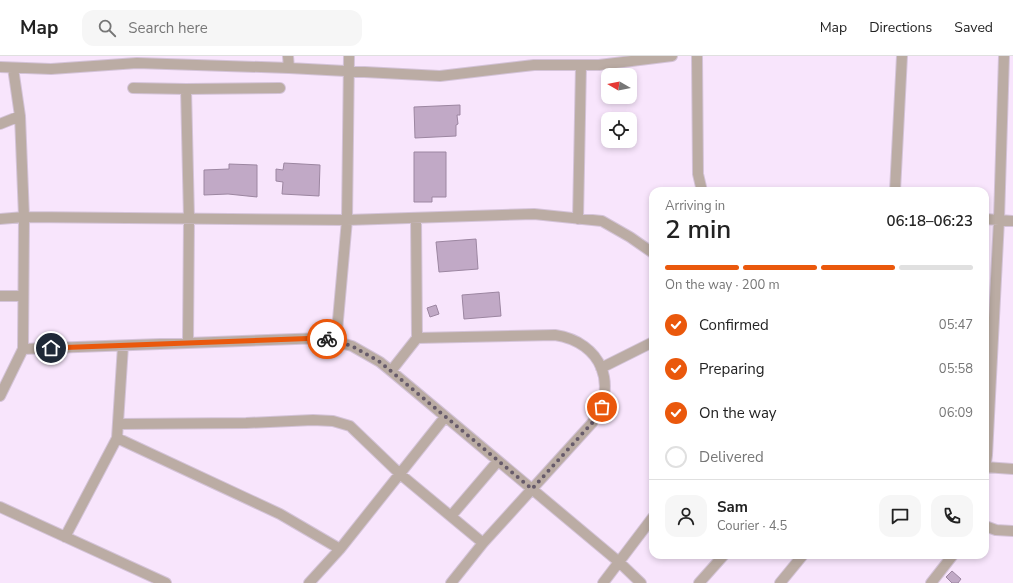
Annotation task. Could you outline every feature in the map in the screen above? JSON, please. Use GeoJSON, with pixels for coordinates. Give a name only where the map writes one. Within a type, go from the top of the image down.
{"type":"FeatureCollection","features":[{"type":"Feature","properties":{"kind":"street"},"geometry":{"type":"LineString","coordinates":[[288,56],[289,68]]}},
{"type":"Feature","properties":{"kind":"street"},"geometry":{"type":"LineString","coordinates":[[336,342],[347,220],[349,56]]}},
{"type":"Feature","properties":{"kind":"street"},"geometry":{"type":"LineString","coordinates":[[0,67],[50,69],[137,59],[440,76],[534,60],[581,65],[598,65],[672,56]]}},
{"type":"Feature","properties":{"kind":"street"},"geometry":{"type":"LineString","coordinates":[[697,56],[698,174],[701,187]]}},
{"type":"Feature","properties":{"kind":"street"},"geometry":{"type":"LineString","coordinates":[[894,187],[902,56]]}},
{"type":"Feature","properties":{"kind":"street"},"geometry":{"type":"LineString","coordinates":[[989,409],[999,220],[1004,56]]}},
{"type":"Feature","properties":{"kind":"street"},"geometry":{"type":"LineString","coordinates":[[578,219],[581,65]]}},
{"type":"Feature","properties":{"kind":"street"},"geometry":{"type":"LineString","coordinates":[[0,396],[23,349],[24,217],[20,116],[12,68]]}},
{"type":"Feature","properties":{"kind":"street"},"geometry":{"type":"LineString","coordinates":[[133,88],[280,88]]}},
{"type":"Feature","properties":{"kind":"street"},"geometry":{"type":"LineString","coordinates":[[186,89],[189,218],[188,343]]}},
{"type":"Feature","properties":{"kind":"street"},"geometry":{"type":"LineString","coordinates":[[0,124],[20,116]]}},
{"type":"Feature","properties":{"kind":"street"},"geometry":{"type":"LineString","coordinates":[[0,219],[24,217],[347,220],[534,214],[602,222],[630,237],[649,250]]}},
{"type":"Feature","properties":{"kind":"street"},"geometry":{"type":"LineString","coordinates":[[391,371],[417,338],[416,218]]}},
{"type":"Feature","properties":{"kind":"street"},"geometry":{"type":"LineString","coordinates":[[989,219],[1013,221]]}},
{"type":"Feature","properties":{"kind":"street"},"geometry":{"type":"LineString","coordinates":[[0,296],[23,296]]}},
{"type":"Feature","properties":{"kind":"street"},"geometry":{"type":"LineString","coordinates":[[417,338],[564,336],[587,347],[598,360],[602,368],[604,378],[605,392],[602,407],[598,415],[483,543],[451,583]]}},
{"type":"Feature","properties":{"kind":"street"},"geometry":{"type":"LineString","coordinates":[[23,349],[322,338],[352,346],[380,362],[391,371],[619,562],[641,583]]}},
{"type":"Feature","properties":{"kind":"street"},"geometry":{"type":"LineString","coordinates":[[602,368],[649,344]]}},
{"type":"Feature","properties":{"kind":"street"},"geometry":{"type":"LineString","coordinates":[[65,537],[117,438],[123,346]]}},
{"type":"Feature","properties":{"kind":"street"},"geometry":{"type":"LineString","coordinates":[[309,583],[340,549],[445,417]]}},
{"type":"Feature","properties":{"kind":"street"},"geometry":{"type":"LineString","coordinates":[[118,424],[333,421],[350,426],[400,474],[483,543]]}},
{"type":"Feature","properties":{"kind":"street"},"geometry":{"type":"LineString","coordinates":[[117,438],[280,514],[340,549]]}},
{"type":"Feature","properties":{"kind":"street"},"geometry":{"type":"LineString","coordinates":[[451,516],[498,461]]}},
{"type":"Feature","properties":{"kind":"street"},"geometry":{"type":"LineString","coordinates":[[989,468],[1013,469]]}},
{"type":"Feature","properties":{"kind":"street"},"geometry":{"type":"LineString","coordinates":[[0,507],[166,583]]}},
{"type":"Feature","properties":{"kind":"street"},"geometry":{"type":"LineString","coordinates":[[604,583],[649,522]]}},
{"type":"Feature","properties":{"kind":"street"},"geometry":{"type":"LineString","coordinates":[[989,527],[996,530],[1013,531]]}},
{"type":"Feature","properties":{"kind":"street"},"geometry":{"type":"LineString","coordinates":[[699,583],[720,559]]}},
{"type":"Feature","properties":{"kind":"street"},"geometry":{"type":"LineString","coordinates":[[784,581],[800,559]]}},
{"type":"Feature","properties":{"kind":"street"},"geometry":{"type":"LineString","coordinates":[[931,583],[950,559]]}},
{"type":"Feature","properties":{"kind":"building"},"geometry":{"type":"Polygon","coordinates":[[[460,105],[460,115],[457,115],[458,124],[456,125],[456,136],[415,138],[414,107],[460,105]]]}},
{"type":"Feature","properties":{"kind":"building"},"geometry":{"type":"Polygon","coordinates":[[[414,152],[446,152],[446,197],[432,197],[432,202],[414,202],[414,152]]]}},
{"type":"Feature","properties":{"kind":"building"},"geometry":{"type":"Polygon","coordinates":[[[284,163],[320,165],[319,196],[282,194],[283,182],[276,181],[276,169],[283,170],[284,163]]]}},
{"type":"Feature","properties":{"kind":"building"},"geometry":{"type":"Polygon","coordinates":[[[229,164],[257,165],[257,197],[228,194],[204,195],[204,170],[229,169],[229,164]]]}},
{"type":"Feature","properties":{"kind":"building"},"geometry":{"type":"Polygon","coordinates":[[[476,239],[478,269],[439,272],[436,242],[476,239]]]}},
{"type":"Feature","properties":{"kind":"building"},"geometry":{"type":"Polygon","coordinates":[[[499,292],[501,316],[464,319],[462,295],[499,292]]]}},
{"type":"Feature","properties":{"kind":"building"},"geometry":{"type":"Polygon","coordinates":[[[436,305],[439,314],[430,317],[427,308],[436,305]]]}},
{"type":"Feature","properties":{"kind":"building"},"geometry":{"type":"Polygon","coordinates":[[[952,571],[961,579],[958,583],[952,583],[946,577],[952,571]]]}},
{"type":"Feature","properties":{"kind":"way so far"},"geometry":{"type":"LineString","coordinates":[[327,339],[352,346],[380,362],[532,489],[592,423],[602,407]]}},
{"type":"Feature","properties":{"kind":"route"},"geometry":{"type":"LineString","coordinates":[[51,348],[327,339]]}}]}
